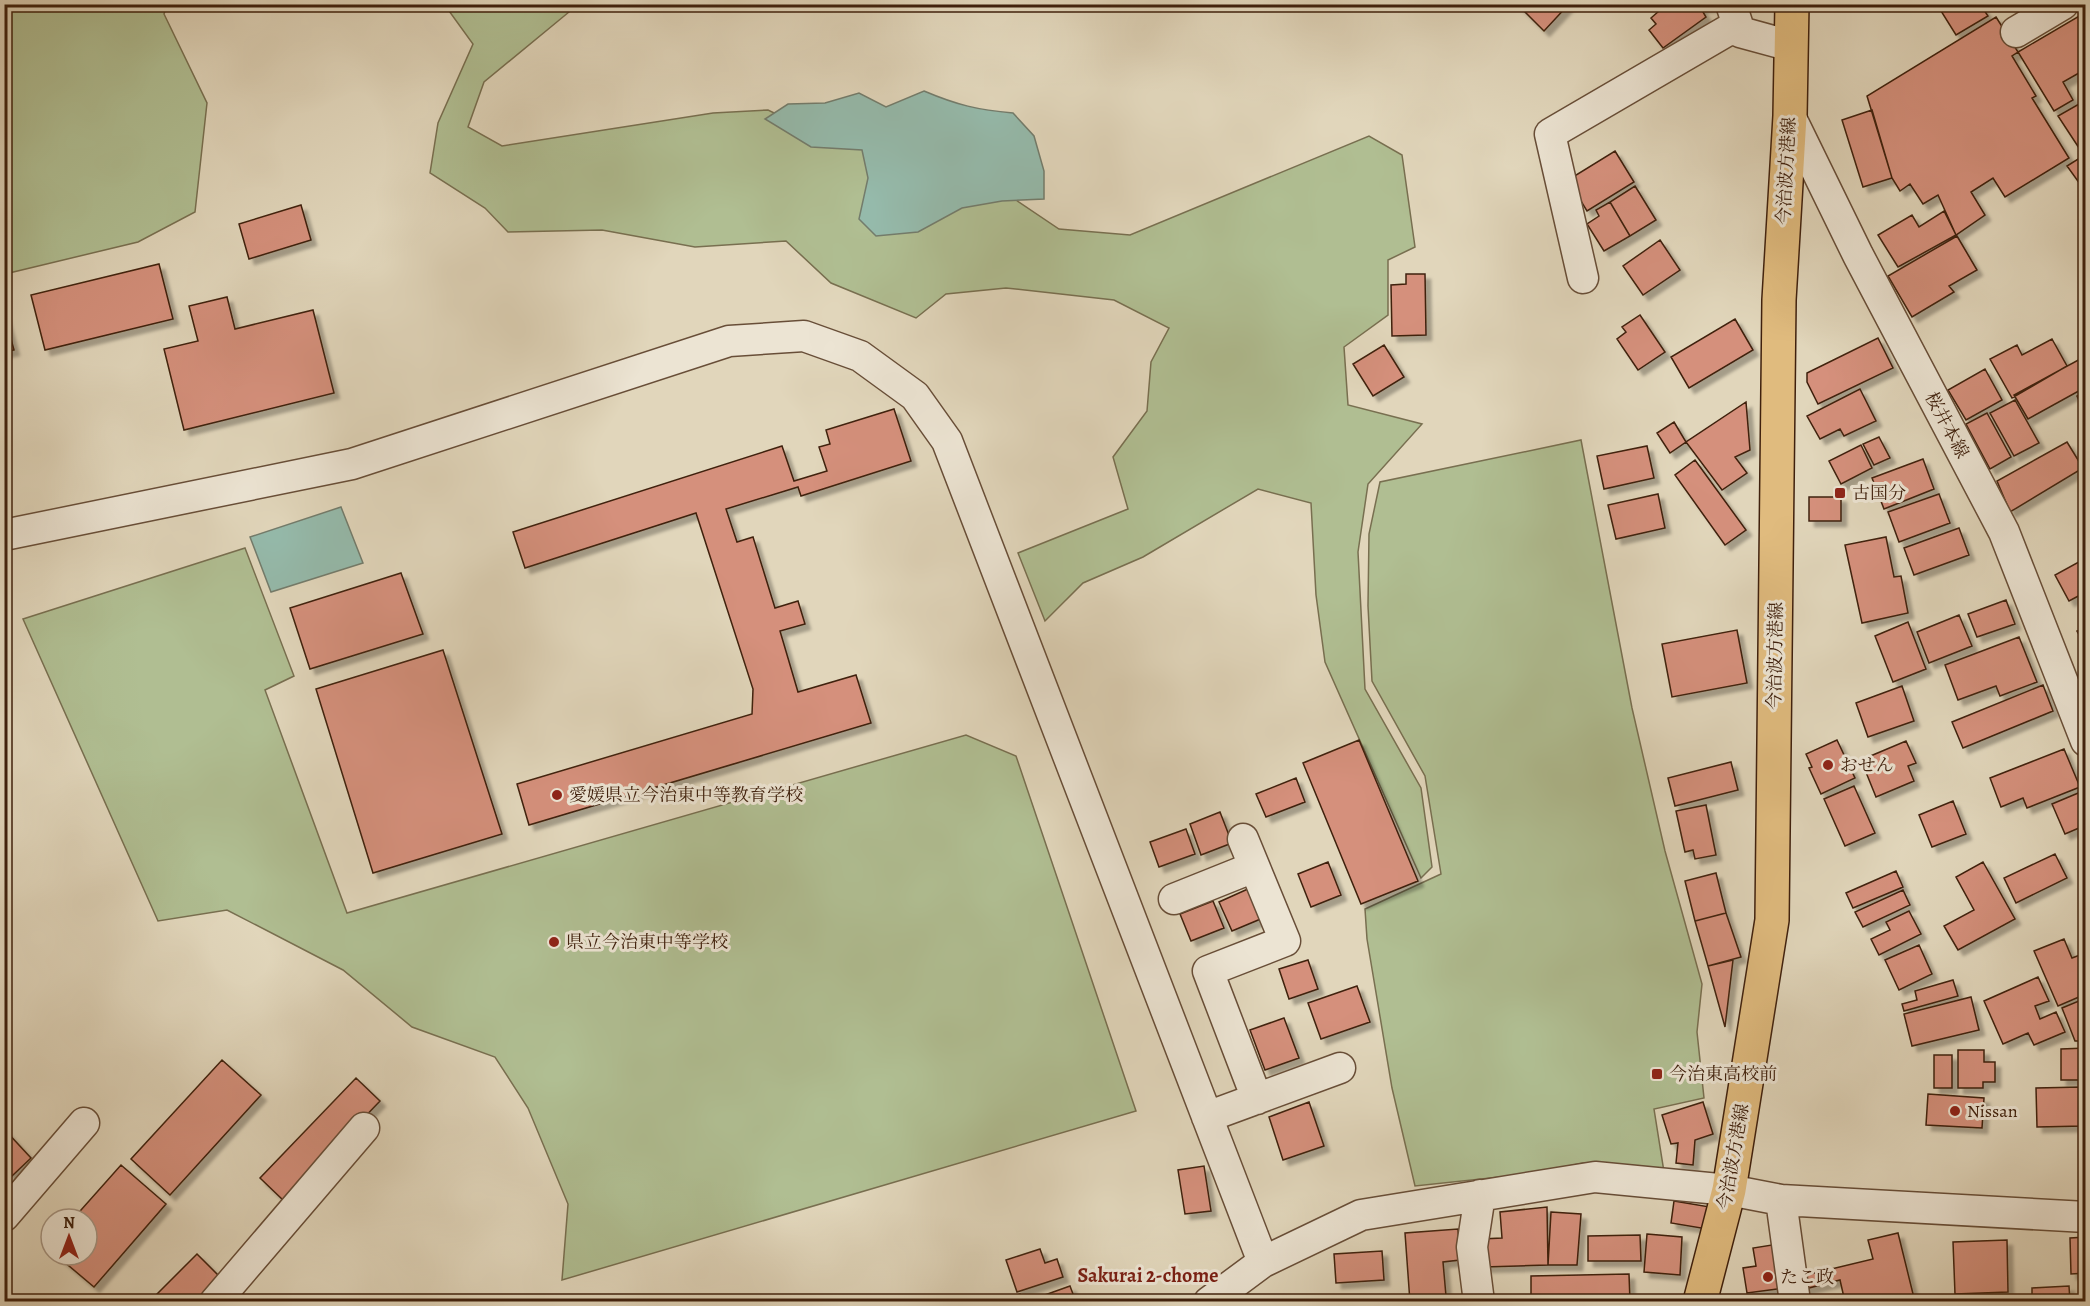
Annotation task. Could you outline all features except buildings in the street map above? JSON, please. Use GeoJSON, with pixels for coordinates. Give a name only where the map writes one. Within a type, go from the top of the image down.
{"type":"FeatureCollection","features":[{"type":"Feature","properties":{"kind":"main road","name":"今治波方港線"},"geometry":{"type":"LineString","coordinates":[[1700,1302],[1729,1190],[1772,920],[1779,300],[1790,116],[1792,4]]}},
{"type":"Feature","properties":{"kind":"street"},"geometry":{"type":"LineString","coordinates":[[2016,32],[2063,4]]}},
{"type":"Feature","properties":{"kind":"street"},"geometry":{"type":"LineString","coordinates":[[1583,278],[1550,134],[1734,15],[1740,32],[1791,46]]}},
{"type":"Feature","properties":{"kind":"street","name":"桜井本線"},"geometry":{"type":"LineString","coordinates":[[1790,116],[1858,255],[2004,532],[2085,741]]}},
{"type":"Feature","properties":{"kind":"street"},"geometry":{"type":"LineString","coordinates":[[4,535],[352,464],[729,341],[804,336],[860,356],[915,396],[947,441],[1263,1262]]}},
{"type":"Feature","properties":{"kind":"street"},"geometry":{"type":"LineString","coordinates":[[1243,839],[1285,941],[1208,971],[1257,1099]]}},
{"type":"Feature","properties":{"kind":"street"},"geometry":{"type":"LineString","coordinates":[[1174,898],[1254,867]]}},
{"type":"Feature","properties":{"kind":"street"},"geometry":{"type":"LineString","coordinates":[[1207,1117],[1340,1068]]}},
{"type":"Feature","properties":{"kind":"street"},"geometry":{"type":"LineString","coordinates":[[4,1216],[84,1123]]}},
{"type":"Feature","properties":{"kind":"street"},"geometry":{"type":"LineString","coordinates":[[215,1302],[364,1128]]}},
{"type":"Feature","properties":{"kind":"street"},"geometry":{"type":"LineString","coordinates":[[1209,1302],[1263,1262],[1361,1215],[1595,1177],[1729,1190],[1781,1200],[2085,1217]]}},
{"type":"Feature","properties":{"kind":"street"},"geometry":{"type":"LineString","coordinates":[[1479,1302],[1472,1247],[1480,1196]]}},
{"type":"Feature","properties":{"kind":"street"},"geometry":{"type":"LineString","coordinates":[[1781,1200],[1795,1302]]}},
{"type":"Feature","properties":{"kind":"shaded area"},"geometry":{"type":"Polygon","coordinates":[[[444,4],[569,5],[569,12],[484,82],[468,127],[502,146],[713,113],[768,110],[814,132],[998,188],[1059,229],[1130,235],[1369,136],[1402,155],[1415,247],[1388,260],[1388,315],[1344,347],[1348,405],[1422,424],[1368,484],[1358,552],[1365,689],[1421,788],[1432,867],[1421,878],[1325,662],[1316,595],[1311,503],[1258,489],[1143,557],[1083,583],[1045,621],[1018,553],[1128,509],[1113,457],[1147,411],[1151,362],[1169,328],[1114,300],[1006,288],[946,294],[916,318],[831,283],[786,241],[695,247],[602,230],[508,232],[485,208],[430,173],[438,123],[473,44],[444,4]]]}},
{"type":"Feature","properties":{"kind":"shaded area"},"geometry":{"type":"Polygon","coordinates":[[[4,5],[167,5],[164,14],[207,103],[195,212],[138,242],[5,274],[4,5]]]}},
{"type":"Feature","properties":{"kind":"shaded area"},"geometry":{"type":"Polygon","coordinates":[[[924,91],[968,106],[1013,113],[1034,136],[1044,171],[1044,199],[1002,201],[962,208],[918,232],[876,236],[859,219],[868,178],[862,150],[811,147],[765,119],[788,104],[825,103],[859,93],[886,107],[924,91]]]}},
{"type":"Feature","properties":{"kind":"shaded area"},"geometry":{"type":"Polygon","coordinates":[[[1581,440],[1632,708],[1665,851],[1702,984],[1697,1032],[1704,1098],[1654,1109],[1664,1172],[1583,1163],[1529,1174],[1415,1186],[1392,1088],[1367,939],[1365,909],[1441,874],[1425,776],[1372,681],[1368,606],[1369,534],[1380,482],[1581,440]]]}},
{"type":"Feature","properties":{"kind":"shaded area"},"geometry":{"type":"Polygon","coordinates":[[[341,507],[363,563],[271,592],[250,537],[341,507]]]}},
{"type":"Feature","properties":{"kind":"shaded area"},"geometry":{"type":"Polygon","coordinates":[[[245,548],[294,676],[265,690],[347,913],[966,735],[1016,756],[1136,1111],[562,1280],[568,1204],[528,1108],[495,1057],[412,1027],[343,970],[227,910],[158,921],[23,619],[245,548]]]}},
{"type":"Feature","properties":{"kind":"place","name":"古国分"},"geometry":{"type":"Point","coordinates":[1840,493]}},
{"type":"Feature","properties":{"kind":"place","name":"おせん"},"geometry":{"type":"Point","coordinates":[1828,765]}},
{"type":"Feature","properties":{"kind":"place","name":"愛媛県立今治東中等教育学校"},"geometry":{"type":"Point","coordinates":[557,795]}},
{"type":"Feature","properties":{"kind":"place","name":"県立今治東中等学校"},"geometry":{"type":"Point","coordinates":[554,942]}},
{"type":"Feature","properties":{"kind":"place","name":"今治東高校前"},"geometry":{"type":"Point","coordinates":[1657,1074]}},
{"type":"Feature","properties":{"kind":"place","name":"Nissan"},"geometry":{"type":"Point","coordinates":[1955,1111]}},
{"type":"Feature","properties":{"kind":"place","name":"たこ政"},"geometry":{"type":"Point","coordinates":[1768,1277]}},
{"type":"Feature","properties":{"kind":"district","name":"Sakurai 2-chome"},"geometry":{"type":"Point","coordinates":[1148,1275]}}]}
